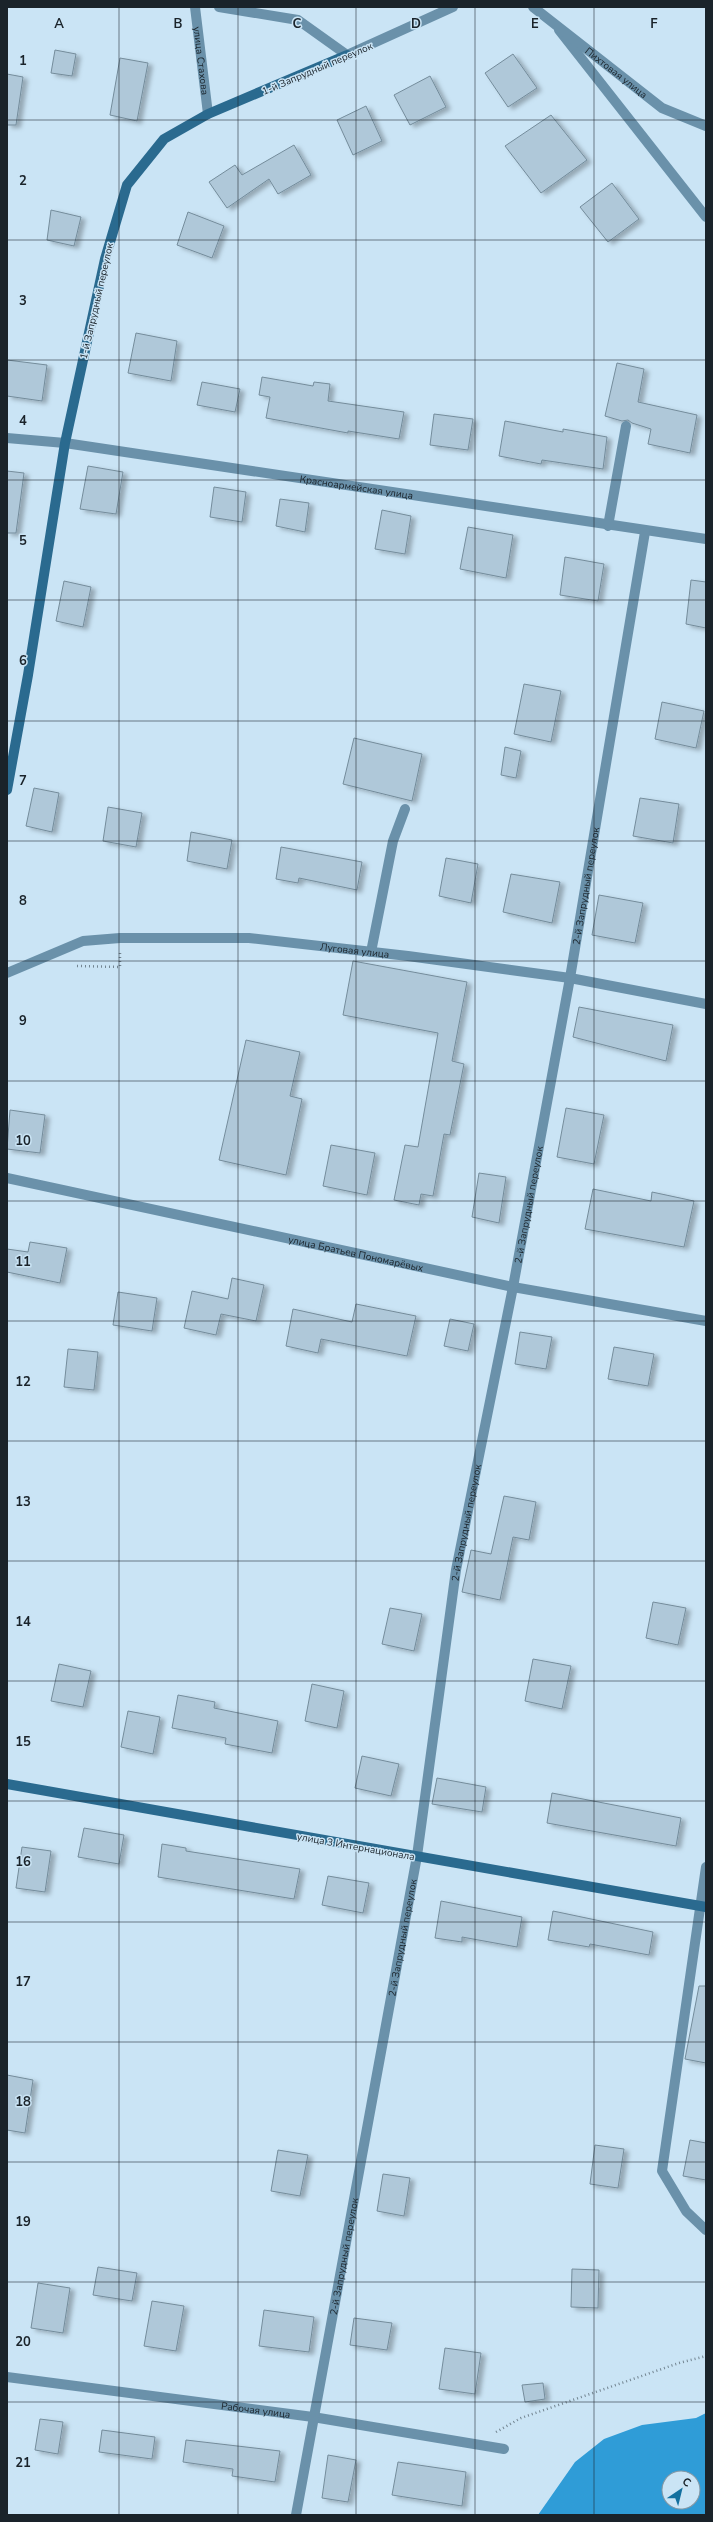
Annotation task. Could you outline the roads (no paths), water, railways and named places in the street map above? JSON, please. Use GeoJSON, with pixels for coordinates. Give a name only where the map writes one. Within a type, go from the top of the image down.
{"type":"FeatureCollection","features":[{"type":"Feature","properties":{"kind":"street","name":"улица Стахова"},"geometry":{"type":"LineString","coordinates":[[195,7],[208,114]]}},
{"type":"Feature","properties":{"kind":"street"},"geometry":{"type":"LineString","coordinates":[[219,7],[298,20],[347,55]]}},
{"type":"Feature","properties":{"kind":"street","name":"1-й Запрудный переулок"},"geometry":{"type":"LineString","coordinates":[[7,790],[28,675],[65,443],[104,259],[127,185],[164,139],[208,114],[347,55],[453,7]]}},
{"type":"Feature","properties":{"kind":"street","name":"Пихтовая улица"},"geometry":{"type":"LineString","coordinates":[[533,7],[662,108],[706,126]]}},
{"type":"Feature","properties":{"kind":"street"},"geometry":{"type":"LineString","coordinates":[[553,22],[706,217]]}},
{"type":"Feature","properties":{"kind":"street"},"geometry":{"type":"LineString","coordinates":[[608,526],[626,426]]}},
{"type":"Feature","properties":{"kind":"street","name":"Красноармейская улица"},"geometry":{"type":"LineString","coordinates":[[7,438],[65,443],[645,532],[706,539]]}},
{"type":"Feature","properties":{"kind":"street","name":"2-й Запрудный переулок"},"geometry":{"type":"LineString","coordinates":[[296,2515],[416,1856],[456,1570],[513,1287],[570,978],[645,532]]}},
{"type":"Feature","properties":{"kind":"street"},"geometry":{"type":"LineString","coordinates":[[371,952],[393,842],[405,809]]}},
{"type":"Feature","properties":{"kind":"street","name":"Луговая улица"},"geometry":{"type":"LineString","coordinates":[[7,973],[83,941],[120,938],[249,938],[570,978],[706,1004]]}},
{"type":"Feature","properties":{"kind":"street","name":"улица Братьев Пономарёвых"},"geometry":{"type":"LineString","coordinates":[[7,1178],[513,1287],[706,1321]]}},
{"type":"Feature","properties":{"kind":"street","name":"улица 3 Интернационала"},"geometry":{"type":"LineString","coordinates":[[7,1784],[703,1906]]}},
{"type":"Feature","properties":{"kind":"street"},"geometry":{"type":"LineString","coordinates":[[706,1867],[703,1906],[662,2171],[686,2211],[706,2230]]}},
{"type":"Feature","properties":{"kind":"street","name":"Рабочая улица"},"geometry":{"type":"LineString","coordinates":[[7,2377],[313,2417],[504,2449]]}},
{"type":"Feature","properties":{"kind":"water"},"geometry":{"type":"Polygon","coordinates":[[[706,2413],[706,2515],[538,2515],[575,2462],[604,2439],[642,2425],[696,2418],[706,2413]]]}}]}
